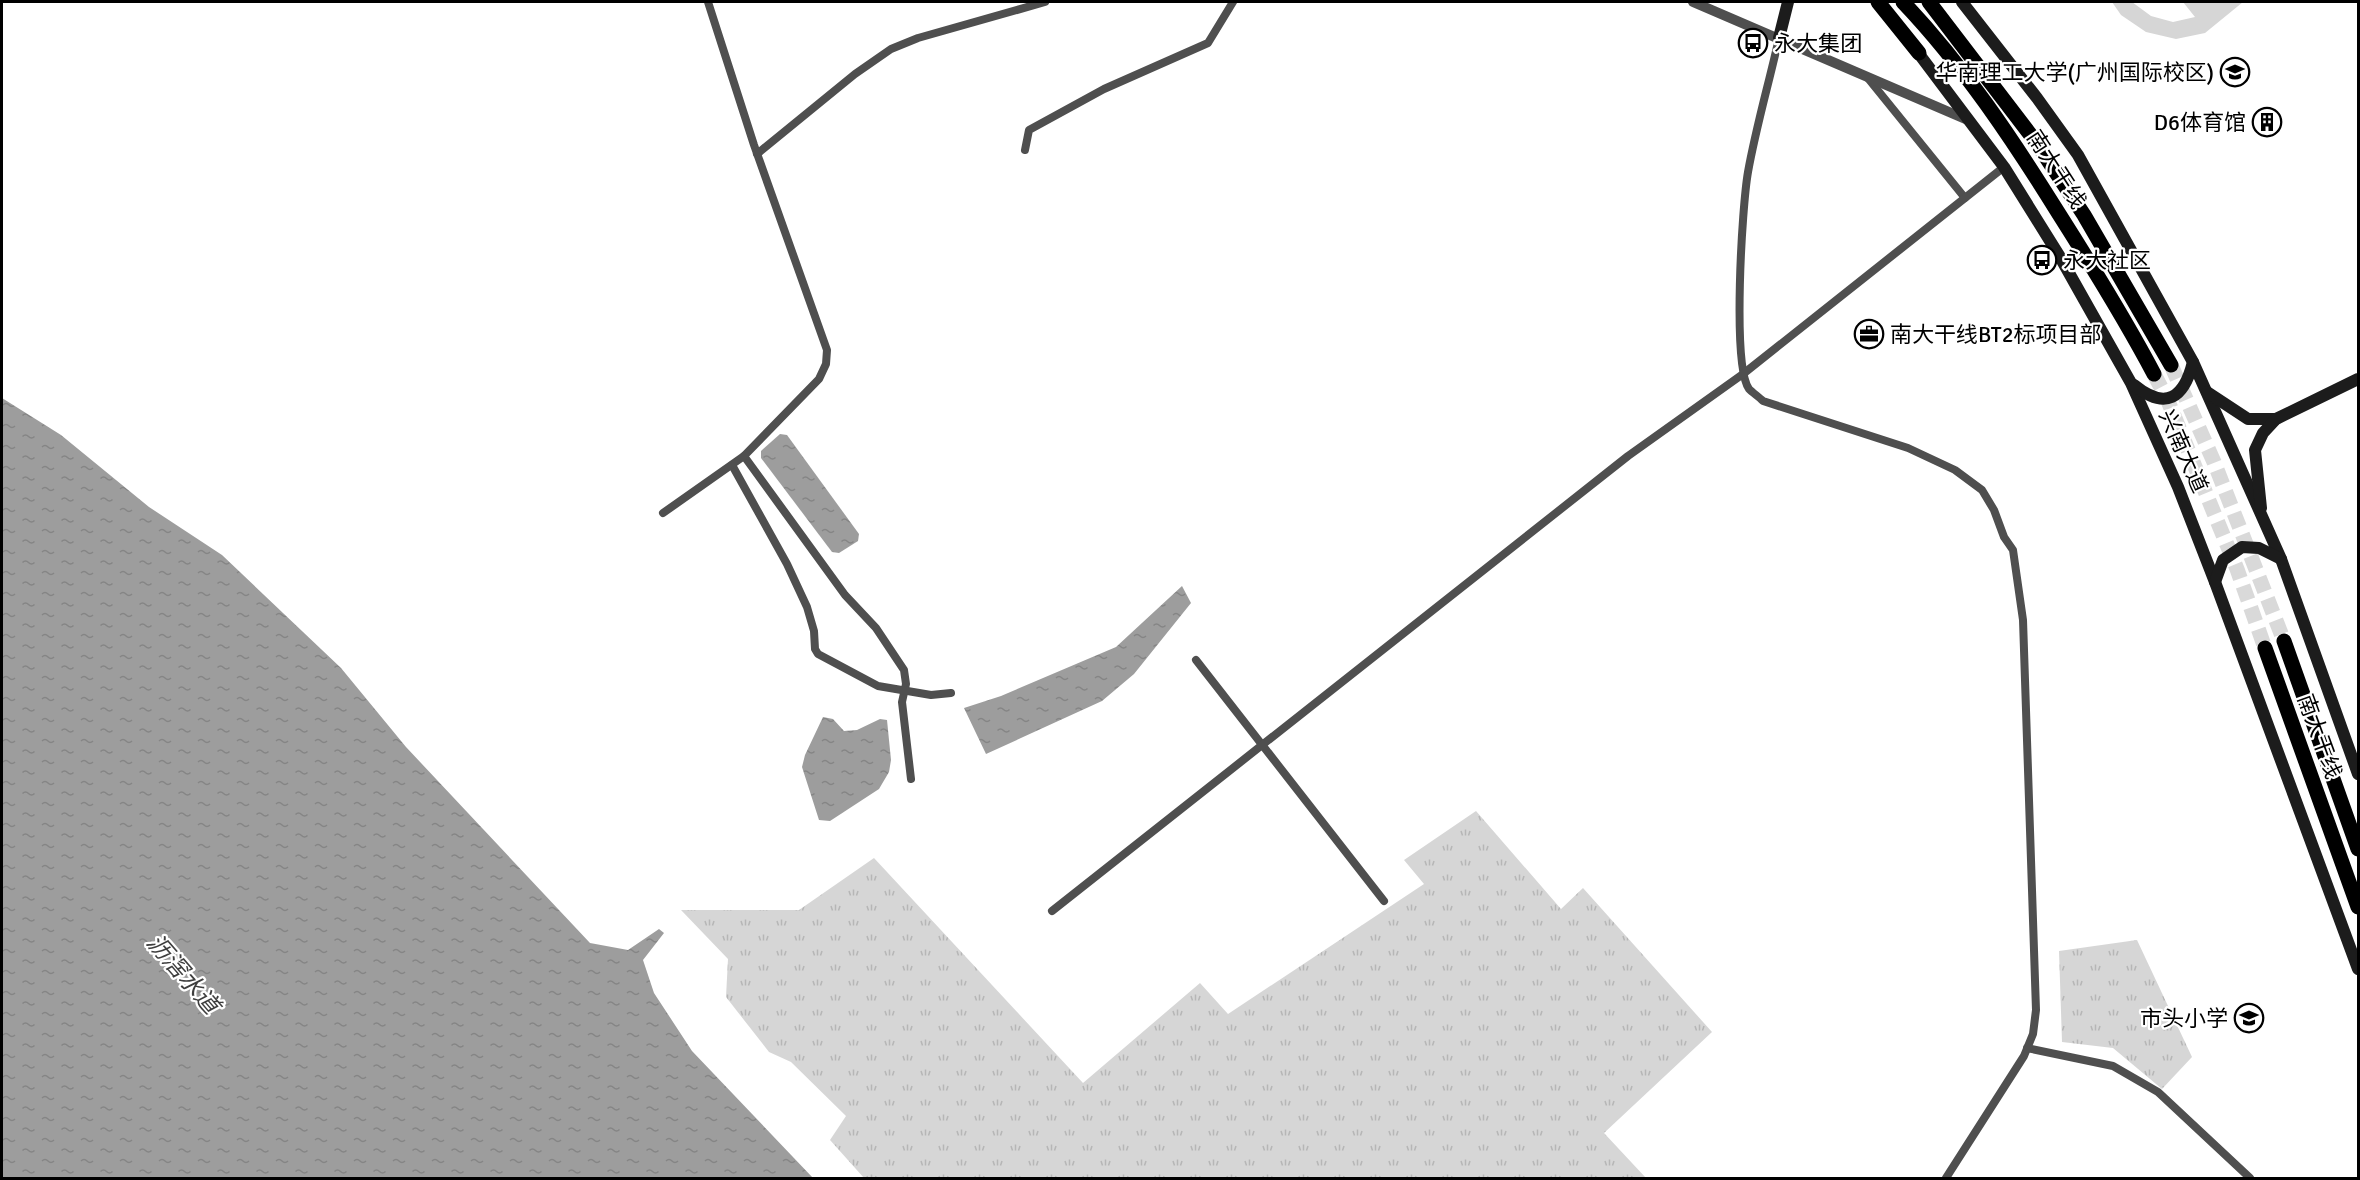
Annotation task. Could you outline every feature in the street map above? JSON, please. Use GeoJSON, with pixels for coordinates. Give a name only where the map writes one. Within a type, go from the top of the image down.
{"type":"FeatureCollection","features":[{"type":"Feature","properties":{"kind":"highway"},"geometry":{"type":"LineString","coordinates":[[1878,2],[1919,53]]}},
{"type":"Feature","properties":{"kind":"highway","name":"南大干线"},"geometry":{"type":"LineString","coordinates":[[1903,2],[1931,31],[2026,161],[2121,311],[2154,374]]}},
{"type":"Feature","properties":{"kind":"highway","name":"南大干线"},"geometry":{"type":"LineString","coordinates":[[1929,2],[2036,142],[2084,215],[2170,365]]}},
{"type":"Feature","properties":{"kind":"highway","name":"南大干线"},"geometry":{"type":"LineString","coordinates":[[2284,641],[2358,849]]}},
{"type":"Feature","properties":{"kind":"highway","name":"南大干线"},"geometry":{"type":"LineString","coordinates":[[2265,648],[2358,907]]}},
{"type":"Feature","properties":{"kind":"main road"},"geometry":{"type":"LineString","coordinates":[[1779,38],[1788,2]]}},
{"type":"Feature","properties":{"kind":"main road","name":"兴南大道"},"geometry":{"type":"LineString","coordinates":[[1872,2],[1919,53],[2004,167],[2060,257],[2131,383],[2178,487],[2215,582],[2358,969]]}},
{"type":"Feature","properties":{"kind":"main road","name":"兴南大道"},"geometry":{"type":"LineString","coordinates":[[1962,2],[2078,154],[2193,362],[2281,560],[2358,774]]}},
{"type":"Feature","properties":{"kind":"main road"},"geometry":{"type":"LineString","coordinates":[[2131,383],[2148,396],[2162,399],[2177,394],[2188,381],[2193,362]]}},
{"type":"Feature","properties":{"kind":"main road"},"geometry":{"type":"LineString","coordinates":[[2263,519],[2255,450],[2264,433],[2276,420],[2358,379]]}},
{"type":"Feature","properties":{"kind":"main road"},"geometry":{"type":"LineString","coordinates":[[2207,392],[2248,419],[2276,420]]}},
{"type":"Feature","properties":{"kind":"main road"},"geometry":{"type":"LineString","coordinates":[[2215,582],[2223,560],[2242,547],[2259,548],[2281,560]]}},
{"type":"Feature","properties":{"kind":"street"},"geometry":{"type":"LineString","coordinates":[[663,513],[744,456],[819,379],[826,364],[826,350],[757,154],[708,2]]}},
{"type":"Feature","properties":{"kind":"street"},"geometry":{"type":"LineString","coordinates":[[757,154],[855,74],[891,49],[918,38],[1045,2]]}},
{"type":"Feature","properties":{"kind":"street"},"geometry":{"type":"LineString","coordinates":[[1025,150],[1029,130],[1104,89],[1208,43],[1233,2]]}},
{"type":"Feature","properties":{"kind":"street"},"geometry":{"type":"LineString","coordinates":[[1693,2],[1970,121]]}},
{"type":"Feature","properties":{"kind":"street"},"geometry":{"type":"LineString","coordinates":[[1779,38],[1748,172],[1742,232],[1740,342],[1743,374],[1749,388],[1763,400],[1908,448],[1955,470],[1982,490],[1994,510],[2004,537],[2013,550],[2023,620],[2036,1010],[2033,1034],[2027,1048],[1946,1179]]}},
{"type":"Feature","properties":{"kind":"street"},"geometry":{"type":"LineString","coordinates":[[1867,76],[1965,198]]}},
{"type":"Feature","properties":{"kind":"street"},"geometry":{"type":"LineString","coordinates":[[1052,911],[1628,456],[1743,374],[2004,167]]}},
{"type":"Feature","properties":{"kind":"street"},"geometry":{"type":"LineString","coordinates":[[744,456],[844,595],[876,628],[894,651],[904,670],[902,702],[911,779]]}},
{"type":"Feature","properties":{"kind":"street"},"geometry":{"type":"LineString","coordinates":[[732,465],[787,564],[807,607],[818,654],[878,686],[932,695],[951,693]]}},
{"type":"Feature","properties":{"kind":"street"},"geometry":{"type":"LineString","coordinates":[[1196,660],[1384,901]]}},
{"type":"Feature","properties":{"kind":"street"},"geometry":{"type":"LineString","coordinates":[[2027,1048],[2113,1066],[2158,1092],[2250,1179]]}},
{"type":"Feature","properties":{"kind":"green space"},"geometry":{"type":"Polygon","coordinates":[[[2112,2],[2132,2],[2151,16],[2173,22],[2195,17],[2183,2],[2243,2],[2205,33],[2176,39],[2146,32],[2121,15],[2112,2]]]}},
{"type":"Feature","properties":{"kind":"green space"},"geometry":{"type":"Polygon","coordinates":[[[1476,811],[1561,909],[1583,888],[1712,1032],[1604,1133],[1646,1178],[864,1178],[830,1140],[846,1116],[791,1062],[769,1052],[726,997],[728,959],[681,910],[799,910],[874,858],[1083,1083],[1200,983],[1228,1014],[1424,884],[1404,860],[1476,811]]]}},
{"type":"Feature","properties":{"kind":"green space"},"geometry":{"type":"Polygon","coordinates":[[[2137,940],[2192,1057],[2162,1089],[2113,1048],[2062,1042],[2059,951],[2137,940]]]}},
{"type":"Feature","properties":{"kind":"water","name":"沥滘水道"},"geometry":{"type":"Polygon","coordinates":[[[2,398],[61,435],[149,507],[222,555],[341,668],[406,747],[590,943],[628,950],[659,929],[664,933],[643,960],[654,993],[692,1051],[813,1178],[2,1178],[2,398]]]}},
{"type":"Feature","properties":{"kind":"water"},"geometry":{"type":"Polygon","coordinates":[[[780,434],[787,435],[859,534],[858,541],[839,553],[832,552],[761,458],[761,451],[780,434]]]}},
{"type":"Feature","properties":{"kind":"water"},"geometry":{"type":"Polygon","coordinates":[[[1182,586],[1191,603],[1134,674],[1102,701],[986,754],[964,708],[1001,696],[1116,647],[1182,586]]]}},
{"type":"Feature","properties":{"kind":"water"},"geometry":{"type":"Polygon","coordinates":[[[823,717],[833,719],[844,731],[857,730],[880,719],[887,720],[891,760],[889,772],[879,789],[830,821],[819,820],[802,767],[805,755],[823,717]]]}},
{"type":"Feature","properties":{"kind":"tunnel"},"geometry":{"type":"LineString","coordinates":[[2171,365],[2214,462],[2284,641]]}},
{"type":"Feature","properties":{"kind":"tunnel"},"geometry":{"type":"LineString","coordinates":[[2154,374],[2168,401],[2237,569],[2265,648]]}},
{"type":"Feature","properties":{"kind":"place","name":"永大集团"},"geometry":{"type":"Point","coordinates":[1753,43]}},
{"type":"Feature","properties":{"kind":"place","name":"华南理工大学(广州国际校区)"},"geometry":{"type":"Point","coordinates":[2235,72]}},
{"type":"Feature","properties":{"kind":"place","name":"D6体育馆"},"geometry":{"type":"Point","coordinates":[2267,122]}},
{"type":"Feature","properties":{"kind":"place","name":"永大社区"},"geometry":{"type":"Point","coordinates":[2042,260]}},
{"type":"Feature","properties":{"kind":"place","name":"南大干线BT2标项目部"},"geometry":{"type":"Point","coordinates":[1869,334]}},
{"type":"Feature","properties":{"kind":"place","name":"市头小学"},"geometry":{"type":"Point","coordinates":[2249,1018]}}]}
